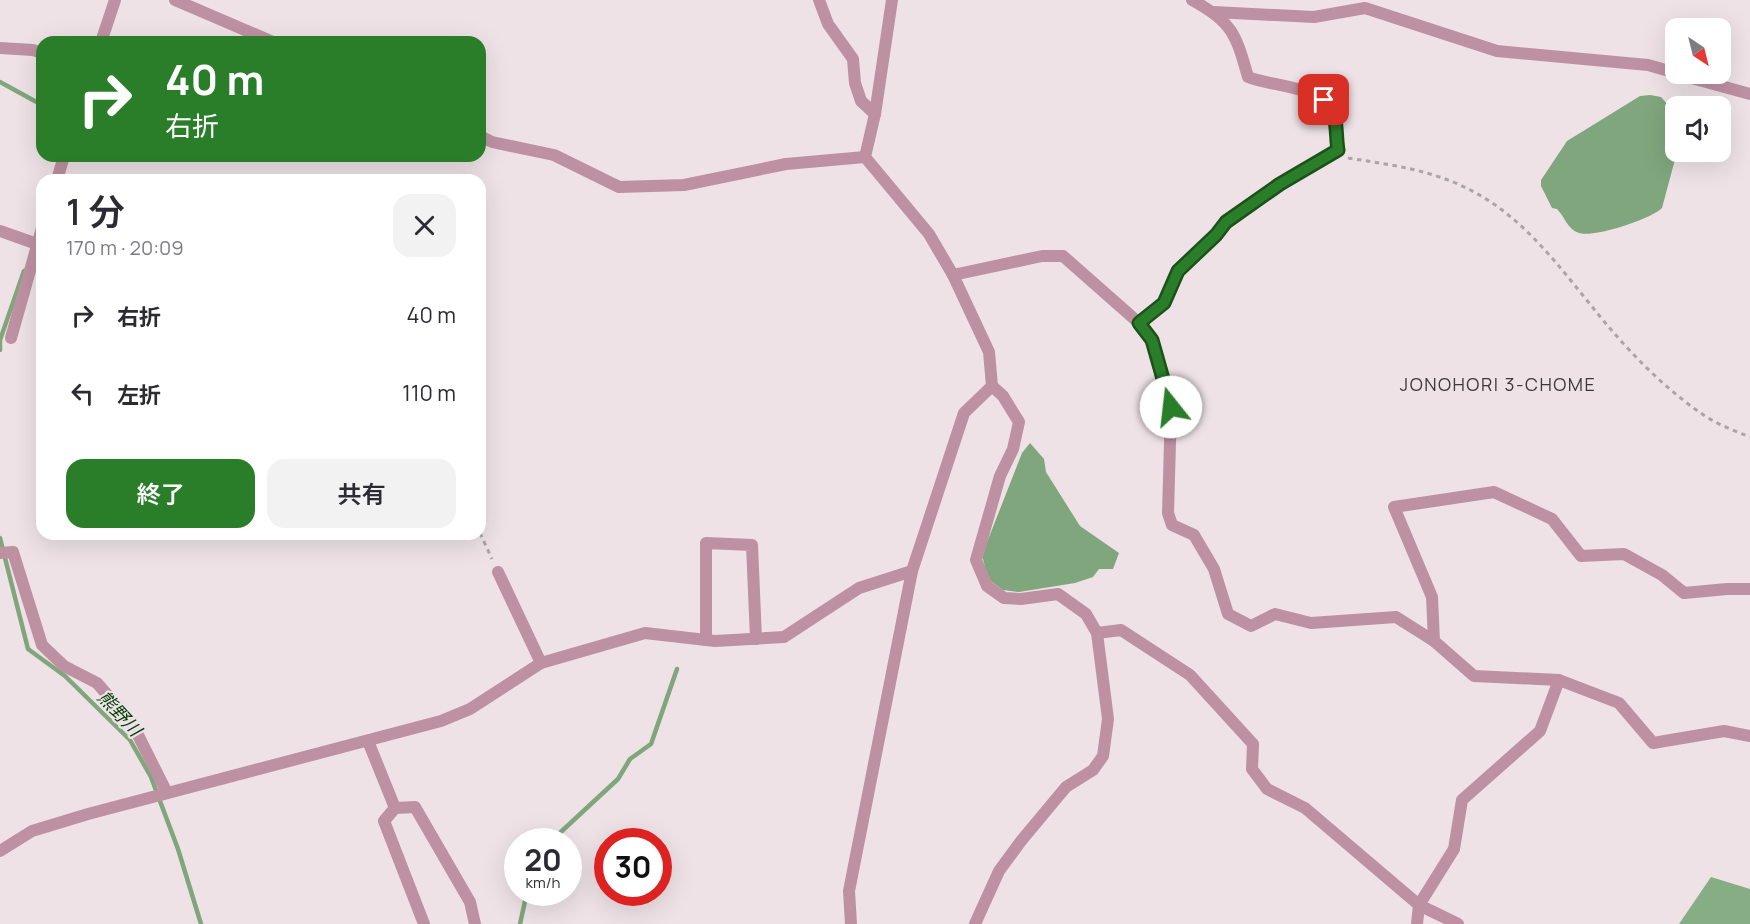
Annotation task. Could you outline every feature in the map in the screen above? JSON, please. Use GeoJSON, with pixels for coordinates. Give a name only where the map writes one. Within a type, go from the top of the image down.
{"type":"FeatureCollection","features":[{"type":"Feature","properties":{"kind":"street"},"geometry":{"type":"LineString","coordinates":[[103,36],[115,0]]}},
{"type":"Feature","properties":{"kind":"street"},"geometry":{"type":"LineString","coordinates":[[175,0],[194,4],[261,36]]}},
{"type":"Feature","properties":{"kind":"street"},"geometry":{"type":"LineString","coordinates":[[819,0],[828,24],[853,59],[855,83],[861,101],[875,114]]}},
{"type":"Feature","properties":{"kind":"street"},"geometry":{"type":"LineString","coordinates":[[865,157],[875,114],[892,0]]}},
{"type":"Feature","properties":{"kind":"street"},"geometry":{"type":"LineString","coordinates":[[1139,323],[1164,303],[1178,271],[1216,235],[1226,222],[1280,184],[1338,150],[1334,116],[1328,103],[1316,94],[1248,77],[1237,40],[1214,12],[1192,0]]}},
{"type":"Feature","properties":{"kind":"street"},"geometry":{"type":"LineString","coordinates":[[1214,12],[1314,17],[1365,8],[1497,51],[1648,65],[1665,70]]}},
{"type":"Feature","properties":{"kind":"street"},"geometry":{"type":"LineString","coordinates":[[0,48],[36,51]]}},
{"type":"Feature","properties":{"kind":"street"},"geometry":{"type":"LineString","coordinates":[[1715,84],[1750,94]]}},
{"type":"Feature","properties":{"kind":"street"},"geometry":{"type":"LineString","coordinates":[[486,139],[554,155],[619,188],[684,185],[786,164],[865,157]]}},
{"type":"Feature","properties":{"kind":"street"},"geometry":{"type":"LineString","coordinates":[[865,157],[928,234],[953,275],[989,352],[992,386],[1003,396],[1019,422],[1013,449],[1000,476],[976,560],[987,586],[1004,598],[1022,599],[1058,594],[1086,614],[1097,633],[1108,719],[1103,756],[1094,770],[1066,787],[1021,841],[999,871],[975,924]]}},
{"type":"Feature","properties":{"kind":"street"},"geometry":{"type":"LineString","coordinates":[[0,231],[36,244]]}},
{"type":"Feature","properties":{"kind":"street"},"geometry":{"type":"LineString","coordinates":[[11,338],[36,248]]}},
{"type":"Feature","properties":{"kind":"street"},"geometry":{"type":"LineString","coordinates":[[953,275],[1042,256],[1063,256],[1139,323],[1152,340],[1171,407],[1168,513],[1172,525],[1194,534],[1214,569],[1228,614],[1251,626],[1275,614],[1311,623],[1396,617],[1434,641],[1473,676],[1559,680],[1619,703],[1653,743],[1724,731],[1750,736]]}},
{"type":"Feature","properties":{"kind":"street"},"geometry":{"type":"LineString","coordinates":[[850,924],[849,891],[912,571],[964,413],[992,386]]}},
{"type":"Feature","properties":{"kind":"street"},"geometry":{"type":"LineString","coordinates":[[1434,641],[1432,597],[1394,507],[1494,492],[1552,519],[1581,556],[1624,554],[1662,574],[1684,593],[1726,589],[1750,590]]}},
{"type":"Feature","properties":{"kind":"street"},"geometry":{"type":"LineString","coordinates":[[705,640],[706,543],[752,545],[756,639]]}},
{"type":"Feature","properties":{"kind":"street"},"geometry":{"type":"LineString","coordinates":[[0,553],[13,552],[42,645],[64,666],[97,683],[132,723],[167,793]]}},
{"type":"Feature","properties":{"kind":"street"},"geometry":{"type":"LineString","coordinates":[[0,851],[32,831],[441,721],[470,709],[541,663],[645,633],[705,640],[784,637],[859,588],[912,571]]}},
{"type":"Feature","properties":{"kind":"street"},"geometry":{"type":"LineString","coordinates":[[498,572],[541,663]]}},
{"type":"Feature","properties":{"kind":"street"},"geometry":{"type":"LineString","coordinates":[[1097,633],[1121,630],[1190,675],[1253,744],[1252,769],[1267,789],[1305,808],[1419,905],[1458,924]]}},
{"type":"Feature","properties":{"kind":"street"},"geometry":{"type":"LineString","coordinates":[[1417,924],[1419,905],[1454,849],[1462,800],[1540,732],[1559,680]]}},
{"type":"Feature","properties":{"kind":"street"},"geometry":{"type":"LineString","coordinates":[[368,741],[395,808]]}},
{"type":"Feature","properties":{"kind":"street"},"geometry":{"type":"LineString","coordinates":[[424,924],[384,821],[395,808],[415,807],[470,902],[475,924]]}},
{"type":"Feature","properties":{"kind":"path"},"geometry":{"type":"LineString","coordinates":[[1338,150],[1347,158],[1424,170],[1474,192],[1498,207],[1542,246],[1615,334],[1648,368],[1705,416],[1750,437]]}},
{"type":"Feature","properties":{"kind":"path"},"geometry":{"type":"LineString","coordinates":[[483,540],[498,572]]}},
{"type":"Feature","properties":{"kind":"shaded area"},"geometry":{"type":"Polygon","coordinates":[[[1640,96],[1661,97],[1665,102],[1665,162],[1674,162],[1662,208],[1646,217],[1609,230],[1579,233],[1569,226],[1557,209],[1552,208],[1541,186],[1541,180],[1567,141],[1640,96]]]}},
{"type":"Feature","properties":{"kind":"shaded area"},"geometry":{"type":"Polygon","coordinates":[[[1030,443],[1044,459],[1046,472],[1080,526],[1119,553],[1113,569],[1099,569],[1093,577],[1075,583],[1019,592],[1003,590],[988,579],[982,555],[1022,453],[1030,443]]]}},
{"type":"Feature","properties":{"kind":"shaded area"},"geometry":{"type":"Polygon","coordinates":[[[1711,877],[1750,889],[1750,924],[1679,924],[1711,877]]]}},
{"type":"Feature","properties":{"kind":"waterway","name":"熊野川"},"geometry":{"type":"LineString","coordinates":[[0,82],[36,102]]}},
{"type":"Feature","properties":{"kind":"waterway","name":"熊野川"},"geometry":{"type":"LineString","coordinates":[[0,350],[0,340],[24,271]]}},
{"type":"Feature","properties":{"kind":"waterway","name":"熊野川"},"geometry":{"type":"LineString","coordinates":[[0,538],[28,649],[65,676],[130,740],[151,777],[178,849],[201,924]]}},
{"type":"Feature","properties":{"kind":"waterway"},"geometry":{"type":"LineString","coordinates":[[565,828],[618,779],[630,759],[651,744],[677,669]]}},
{"type":"Feature","properties":{"kind":"waterway"},"geometry":{"type":"LineString","coordinates":[[520,924],[524,906]]}},
{"type":"Feature","properties":{"kind":"district","name":"JONOHORI 3-CHOME"},"geometry":{"type":"Point","coordinates":[1498,384]}},
{"type":"Feature","properties":{"kind":"route"},"geometry":{"type":"LineString","coordinates":[[1171,407],[1152,340],[1139,323],[1164,303],[1178,271],[1216,235],[1226,222],[1280,184],[1338,150],[1334,116],[1332,109],[1324,100]]}}]}
